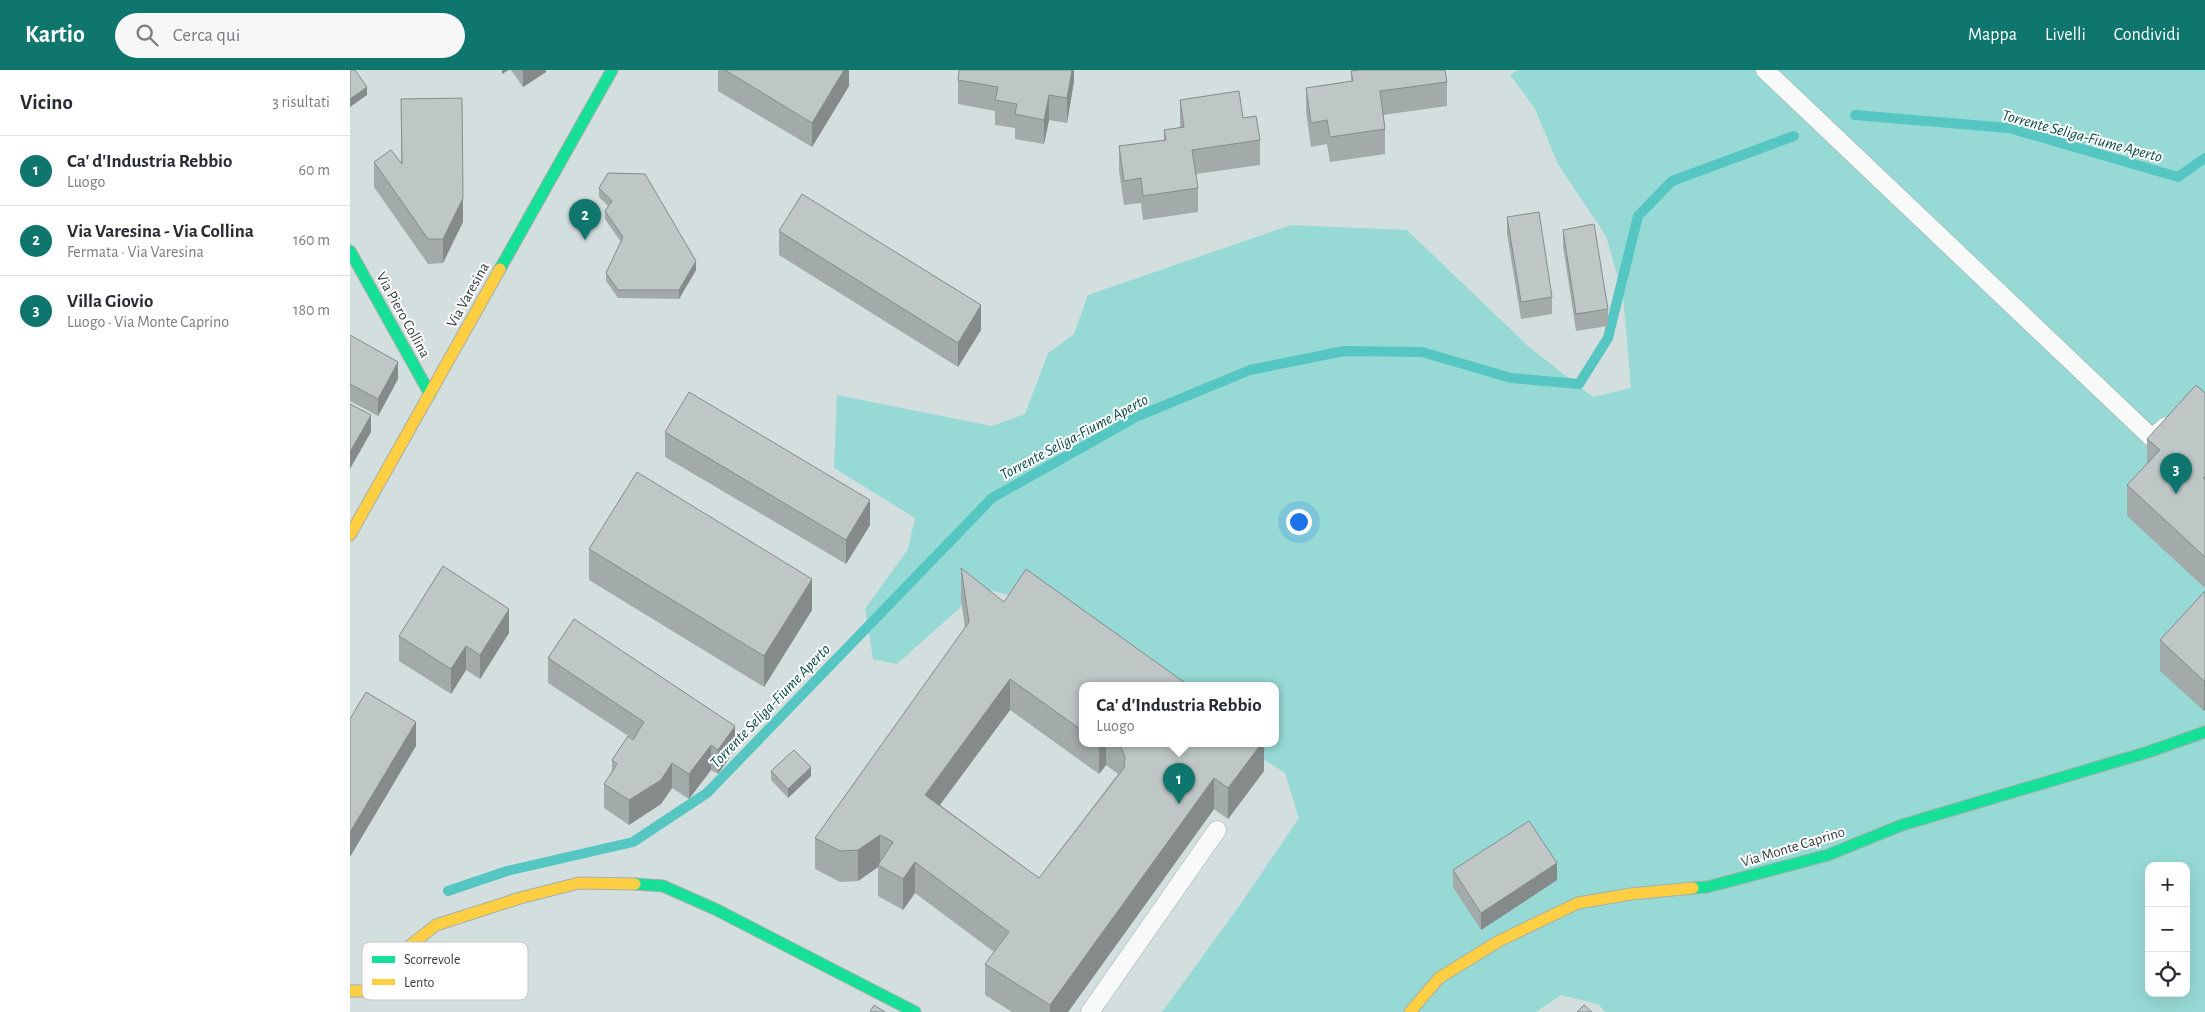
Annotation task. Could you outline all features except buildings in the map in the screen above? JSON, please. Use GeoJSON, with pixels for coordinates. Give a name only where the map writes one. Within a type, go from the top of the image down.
{"type":"FeatureCollection","features":[{"type":"Feature","properties":{"kind":"street","name":"Via Varesina"},"geometry":{"type":"LineString","coordinates":[[350,535],[612,70]]}},
{"type":"Feature","properties":{"kind":"street","name":"Via Piero Collina"},"geometry":{"type":"LineString","coordinates":[[350,251],[430,394]]}},
{"type":"Feature","properties":{"kind":"street","name":"Via Monte Caprino"},"geometry":{"type":"LineString","coordinates":[[1410,1012],[1439,978],[1499,941],[1578,903],[1631,894],[1707,887],[1828,855],[1902,825],[2071,776],[2205,732]]}},
{"type":"Feature","properties":{"kind":"street"},"geometry":{"type":"LineString","coordinates":[[414,942],[436,925],[520,898],[578,883],[625,883],[663,886],[715,909],[914,1012]]}},
{"type":"Feature","properties":{"kind":"lane"},"geometry":{"type":"LineString","coordinates":[[1765,70],[2152,438],[2182,413]]}},
{"type":"Feature","properties":{"kind":"lane"},"geometry":{"type":"LineString","coordinates":[[1090,1012],[1217,830]]}},
{"type":"Feature","properties":{"kind":"shaded area"},"geometry":{"type":"Polygon","coordinates":[[[1518,70],[2205,70],[2205,1012],[1605,1012],[1598,1004],[1561,995],[1536,1012],[1162,1012],[1240,905],[1299,818],[1285,773],[1244,747],[1279,747],[1279,682],[1144,682],[1012,596],[982,588],[897,664],[873,659],[865,609],[908,549],[915,518],[834,468],[837,395],[992,426],[1025,414],[1048,353],[1074,334],[1088,295],[1291,225],[1407,230],[1529,347],[1593,397],[1631,388],[1623,295],[1606,236],[1558,164],[1534,107],[1510,75],[1518,70]]]}},
{"type":"Feature","properties":{"kind":"waterway","name":"Torrente Seliga-Fiume Aperto"},"geometry":{"type":"LineString","coordinates":[[1855,115],[2009,128],[2178,177],[2205,158]]}},
{"type":"Feature","properties":{"kind":"waterway","name":"Torrente Seliga-Fiume Aperto"},"geometry":{"type":"LineString","coordinates":[[448,891],[507,871],[633,842],[707,793],[992,498],[1136,417],[1250,370],[1344,351],[1422,352],[1511,378],[1579,384],[1608,338],[1638,216],[1672,181],[1794,136]]}},
{"type":"Feature","properties":{"kind":"traffic: fast"},"geometry":{"type":"LineString","coordinates":[[500,269],[612,70]]}},
{"type":"Feature","properties":{"kind":"traffic: fast"},"geometry":{"type":"LineString","coordinates":[[350,251],[430,394]]}},
{"type":"Feature","properties":{"kind":"traffic: fast"},"geometry":{"type":"LineString","coordinates":[[1693,888],[1707,887],[1828,855],[1902,825],[2148,752],[2205,732]]}},
{"type":"Feature","properties":{"kind":"traffic: fast"},"geometry":{"type":"LineString","coordinates":[[635,884],[663,886],[715,909],[915,1012]]}},
{"type":"Feature","properties":{"kind":"traffic: slow"},"geometry":{"type":"LineString","coordinates":[[350,535],[500,269]]}},
{"type":"Feature","properties":{"kind":"traffic: slow"},"geometry":{"type":"LineString","coordinates":[[414,942],[436,925],[520,898],[579,883],[635,884]]}},
{"type":"Feature","properties":{"kind":"traffic: slow"},"geometry":{"type":"LineString","coordinates":[[1410,1012],[1439,978],[1499,941],[1578,903],[1631,894],[1693,888]]}},
{"type":"Feature","properties":{"kind":"traffic: slow"},"geometry":{"type":"LineString","coordinates":[[350,991],[362,991]]}},
{"type":"Feature","properties":{"kind":"place","name":"Via Varesina - Via Collina"},"geometry":{"type":"Point","coordinates":[585,240]}},
{"type":"Feature","properties":{"kind":"place","name":"Villa Giovio"},"geometry":{"type":"Point","coordinates":[2176,494]}},
{"type":"Feature","properties":{"kind":"place","name":"Ca' d'Industria Rebbio"},"geometry":{"type":"Point","coordinates":[1179,804]}}]}
